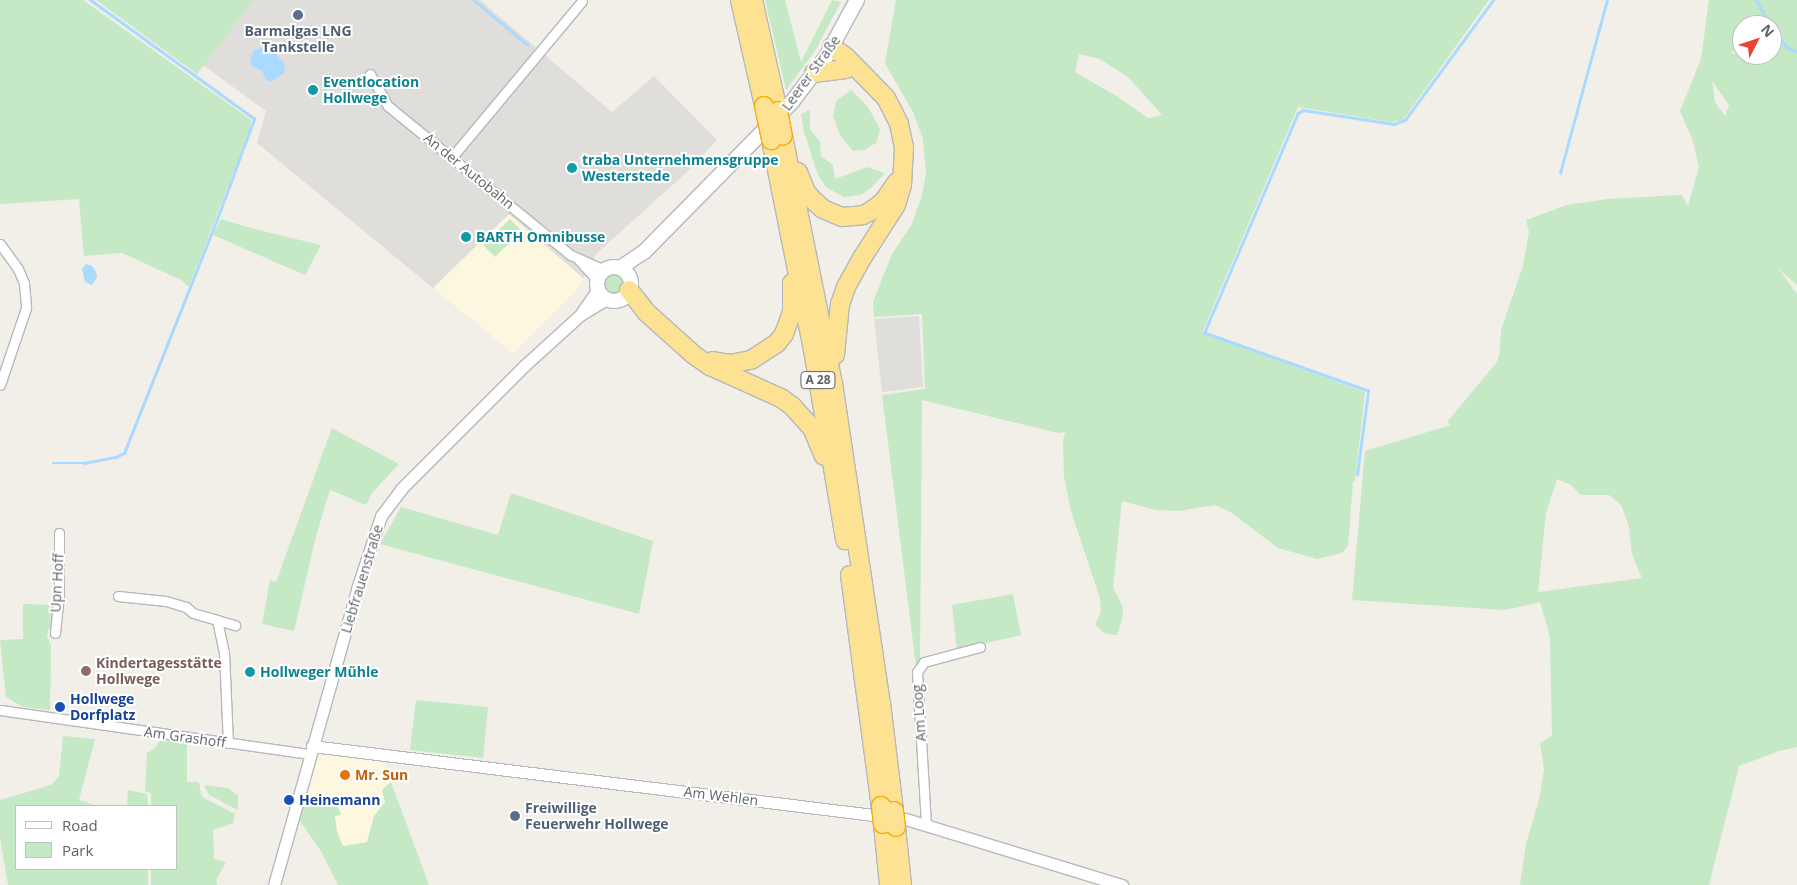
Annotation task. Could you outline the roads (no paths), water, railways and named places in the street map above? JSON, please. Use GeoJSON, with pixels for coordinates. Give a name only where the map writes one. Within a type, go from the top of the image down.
{"type":"FeatureCollection","features":[{"type":"Feature","properties":{"kind":"highway","name":"A 28"},"geometry":{"type":"LineString","coordinates":[[740,0],[769,100]]}},
{"type":"Feature","properties":{"kind":"highway","name":"A 28"},"geometry":{"type":"LineString","coordinates":[[753,0],[769,100],[770,139],[813,350],[843,525],[889,817],[902,885]]}},
{"type":"Feature","properties":{"kind":"highway"},"geometry":{"type":"LineString","coordinates":[[829,52],[875,85],[893,109],[903,137],[902,185],[896,205],[862,258],[846,287],[840,304],[835,341],[833,383]]}},
{"type":"Feature","properties":{"kind":"highway"},"geometry":{"type":"LineString","coordinates":[[814,74],[853,71]]}},
{"type":"Feature","properties":{"kind":"highway","name":"A 28"},"geometry":{"type":"LineString","coordinates":[[770,139],[833,383],[877,674],[889,817],[889,885]]}},
{"type":"Feature","properties":{"kind":"highway"},"geometry":{"type":"LineString","coordinates":[[770,139],[792,148],[806,192],[823,209],[842,217],[863,215],[883,202],[892,192],[903,168]]}},
{"type":"Feature","properties":{"kind":"highway"},"geometry":{"type":"LineString","coordinates":[[694,356],[718,362],[738,363],[761,355],[777,343],[784,334],[792,312],[793,286],[789,259],[791,235]]}},
{"type":"Feature","properties":{"kind":"highway"},"geometry":{"type":"LineString","coordinates":[[613,284],[694,356],[710,366],[781,398],[801,414],[819,440],[833,512],[843,525]]}},
{"type":"Feature","properties":{"kind":"main road","name":"Leerer Straße"},"geometry":{"type":"LineString","coordinates":[[770,139],[792,102],[829,52],[857,0]]}},
{"type":"Feature","properties":{"kind":"main road","name":"Liebfrauenstraße"},"geometry":{"type":"LineString","coordinates":[[613,284],[644,252],[770,139]]}},
{"type":"Feature","properties":{"kind":"street"},"geometry":{"type":"LineString","coordinates":[[452,157],[582,1]]}},
{"type":"Feature","properties":{"kind":"street","name":"An der Autobahn"},"geometry":{"type":"LineString","coordinates":[[370,74],[388,106],[579,260],[613,284]]}},
{"type":"Feature","properties":{"kind":"street"},"geometry":{"type":"LineString","coordinates":[[0,244],[21,276],[26,301],[26,308],[0,385]]}},
{"type":"Feature","properties":{"kind":"street","name":"Liebfrauenstraße"},"geometry":{"type":"LineString","coordinates":[[274,885],[366,559],[377,525],[390,501],[504,386],[613,284]]}},
{"type":"Feature","properties":{"kind":"street","name":"Upn Hoff"},"geometry":{"type":"LineString","coordinates":[[54,633],[58,597],[59,533]]}},
{"type":"Feature","properties":{"kind":"street"},"geometry":{"type":"LineString","coordinates":[[118,596],[166,601],[186,608],[193,613],[235,625]]}},
{"type":"Feature","properties":{"kind":"street"},"geometry":{"type":"LineString","coordinates":[[217,620],[224,660],[228,743]]}},
{"type":"Feature","properties":{"kind":"street","name":"Am Loog"},"geometry":{"type":"LineString","coordinates":[[926,824],[917,672],[924,662],[980,647]]}},
{"type":"Feature","properties":{"kind":"street","name":"Am Grashoff"},"geometry":{"type":"LineString","coordinates":[[0,708],[228,743],[311,750]]}},
{"type":"Feature","properties":{"kind":"street","name":"Am Wehlen"},"geometry":{"type":"LineString","coordinates":[[311,750],[906,819],[1122,885]]}},
{"type":"Feature","properties":{"kind":"water"},"geometry":{"type":"Polygon","coordinates":[[[263,47],[274,51],[285,65],[284,73],[271,82],[266,80],[262,71],[252,66],[250,60],[253,51],[263,47]]]}},
{"type":"Feature","properties":{"kind":"water"},"geometry":{"type":"Polygon","coordinates":[[[86,264],[92,266],[96,272],[97,277],[92,285],[85,282],[82,269],[86,264]]]}},
{"type":"Feature","properties":{"kind":"waterway"},"geometry":{"type":"LineString","coordinates":[[53,463],[84,463],[116,457],[124,453],[216,222],[254,119],[90,0]]}},
{"type":"Feature","properties":{"kind":"waterway"},"geometry":{"type":"LineString","coordinates":[[474,0],[528,45]]}},
{"type":"Feature","properties":{"kind":"waterway"},"geometry":{"type":"LineString","coordinates":[[1357,475],[1368,391],[1204,333],[1298,113],[1303,110],[1394,124],[1405,120],[1493,0]]}},
{"type":"Feature","properties":{"kind":"waterway"},"geometry":{"type":"LineString","coordinates":[[1560,173],[1607,0]]}},
{"type":"Feature","properties":{"kind":"waterway"},"geometry":{"type":"LineString","coordinates":[[1756,0],[1765,15]]}},
{"type":"Feature","properties":{"kind":"waterway"},"geometry":{"type":"LineString","coordinates":[[1782,41],[1786,46],[1797,52]]}},
{"type":"Feature","properties":{"kind":"place","name":"Barmalgas LNG Tankstelle"},"geometry":{"type":"Point","coordinates":[298,15]}},
{"type":"Feature","properties":{"kind":"place","name":"Eventlocation Hollwege"},"geometry":{"type":"Point","coordinates":[313,90]}},
{"type":"Feature","properties":{"kind":"place","name":"traba Unternehmensgruppe Westerstede"},"geometry":{"type":"Point","coordinates":[572,168]}},
{"type":"Feature","properties":{"kind":"place","name":"BARTH Omnibusse"},"geometry":{"type":"Point","coordinates":[466,237]}},
{"type":"Feature","properties":{"kind":"place","name":"Kindertagesstätte Hollwege"},"geometry":{"type":"Point","coordinates":[86,671]}},
{"type":"Feature","properties":{"kind":"place","name":"Hollweger Mühle"},"geometry":{"type":"Point","coordinates":[250,672]}},
{"type":"Feature","properties":{"kind":"place","name":"Hollwege Dorfplatz"},"geometry":{"type":"Point","coordinates":[60,707]}},
{"type":"Feature","properties":{"kind":"place","name":"Mr. Sun"},"geometry":{"type":"Point","coordinates":[345,775]}},
{"type":"Feature","properties":{"kind":"place","name":"Heinemann"},"geometry":{"type":"Point","coordinates":[289,800]}},
{"type":"Feature","properties":{"kind":"place","name":"Freiwillige Feuerwehr Hollwege"},"geometry":{"type":"Point","coordinates":[515,816]}}]}
